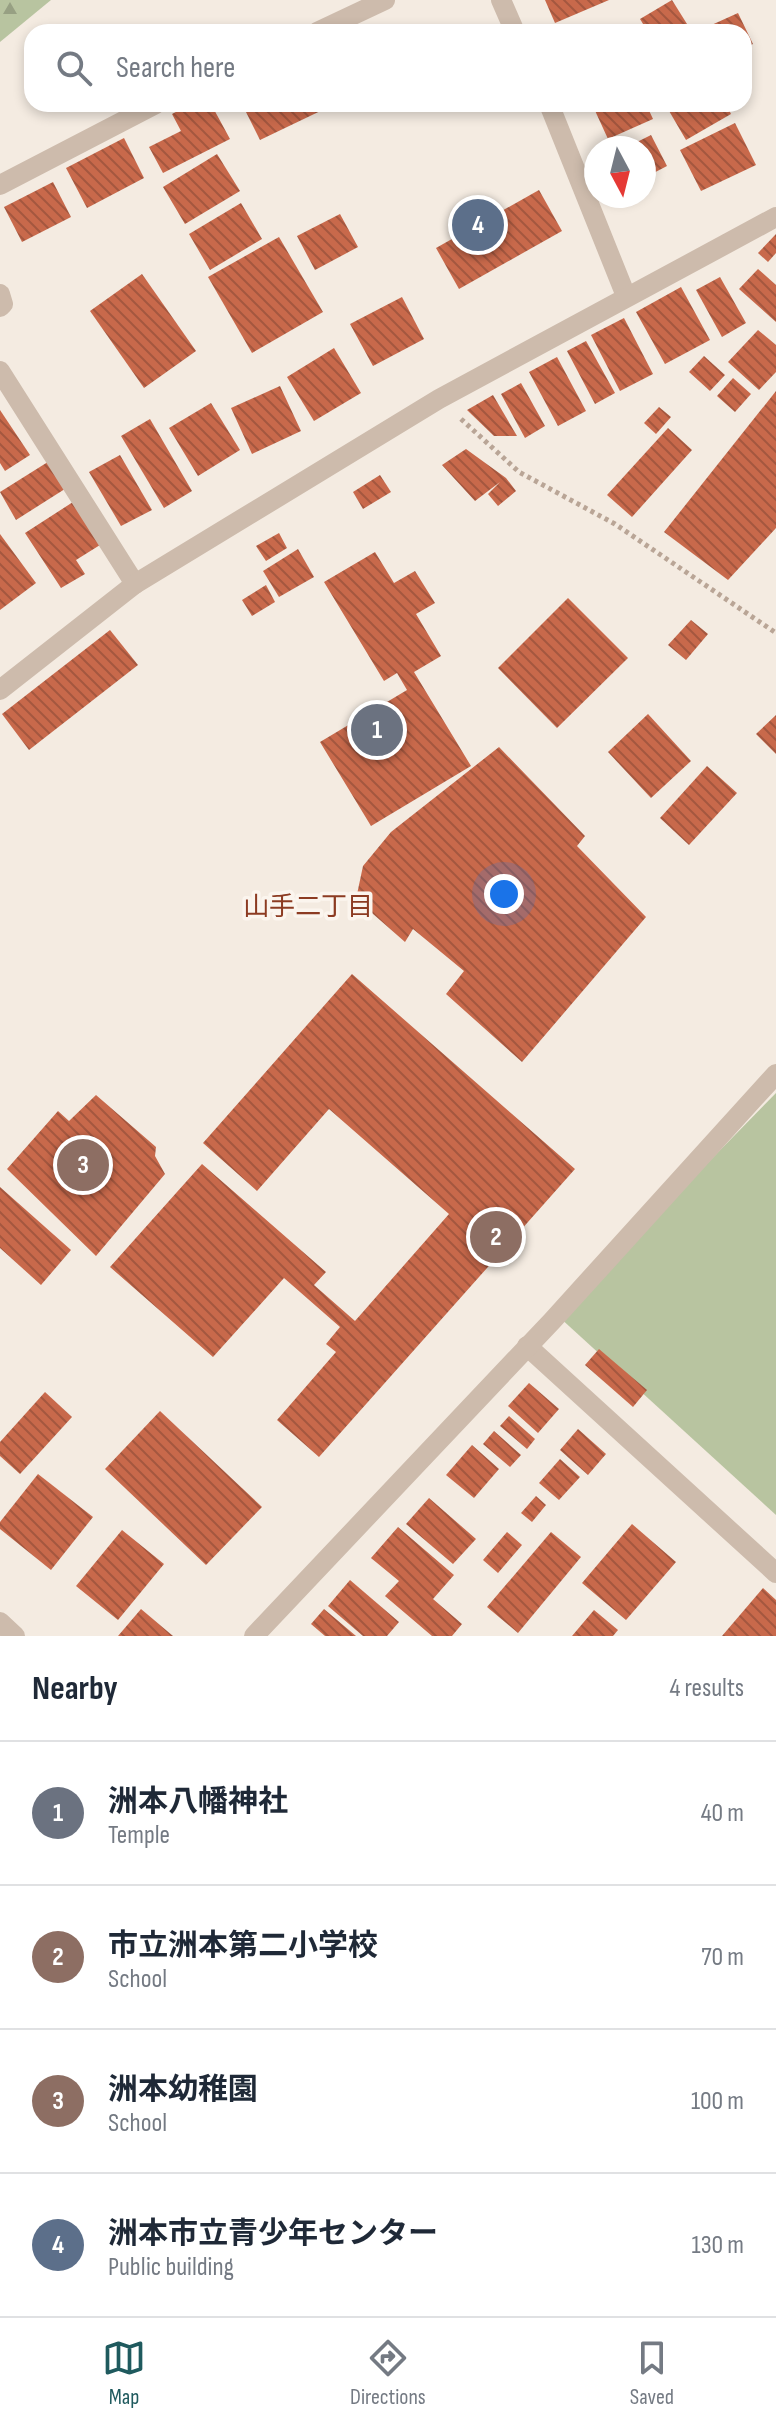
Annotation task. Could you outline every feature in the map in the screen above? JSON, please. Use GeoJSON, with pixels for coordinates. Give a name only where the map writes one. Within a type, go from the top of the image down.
{"type":"FeatureCollection","features":[{"type":"Feature","properties":{"kind":"street"},"geometry":{"type":"LineString","coordinates":[[334,24],[385,0]]}},
{"type":"Feature","properties":{"kind":"street"},"geometry":{"type":"LineString","coordinates":[[501,0],[512,24]]}},
{"type":"Feature","properties":{"kind":"street"},"geometry":{"type":"LineString","coordinates":[[0,185],[141,112]]}},
{"type":"Feature","properties":{"kind":"street"},"geometry":{"type":"LineString","coordinates":[[552,112],[626,296]]}},
{"type":"Feature","properties":{"kind":"street"},"geometry":{"type":"LineString","coordinates":[[0,690],[135,584],[439,399],[776,217]]}},
{"type":"Feature","properties":{"kind":"street"},"geometry":{"type":"LineString","coordinates":[[0,294],[3,304],[0,307]]}},
{"type":"Feature","properties":{"kind":"street"},"geometry":{"type":"LineString","coordinates":[[0,371],[135,584]]}},
{"type":"Feature","properties":{"kind":"street"},"geometry":{"type":"LineString","coordinates":[[254,1636],[527,1346],[776,1074]]}},
{"type":"Feature","properties":{"kind":"street"},"geometry":{"type":"LineString","coordinates":[[527,1346],[776,1573]]}},
{"type":"Feature","properties":{"kind":"street"},"geometry":{"type":"LineString","coordinates":[[0,1622],[15,1636]]}},
{"type":"Feature","properties":{"kind":"path"},"geometry":{"type":"LineString","coordinates":[[439,399],[519,472],[615,524],[776,633]]}},
{"type":"Feature","properties":{"kind":"green space"},"geometry":{"type":"Polygon","coordinates":[[[0,0],[51,0],[0,42],[0,0]]]}},
{"type":"Feature","properties":{"kind":"green space"},"geometry":{"type":"Polygon","coordinates":[[[776,1093],[776,1515],[558,1316],[776,1093]]]}},
{"type":"Feature","properties":{"kind":"building"},"geometry":{"type":"Polygon","coordinates":[[[545,0],[609,0],[555,23],[545,0]]]}},
{"type":"Feature","properties":{"kind":"building"},"geometry":{"type":"Polygon","coordinates":[[[672,0],[687,24],[643,24],[640,19],[672,0]]]}},
{"type":"Feature","properties":{"kind":"building"},"geometry":{"type":"Polygon","coordinates":[[[738,13],[743,24],[714,24],[738,13]]]}},
{"type":"Feature","properties":{"kind":"building"},"geometry":{"type":"Polygon","coordinates":[[[215,112],[230,139],[163,173],[149,147],[181,131],[172,114],[215,112]]]}},
{"type":"Feature","properties":{"kind":"building"},"geometry":{"type":"Polygon","coordinates":[[[246,112],[318,112],[260,140],[246,112]]]}},
{"type":"Feature","properties":{"kind":"building"},"geometry":{"type":"Polygon","coordinates":[[[596,112],[650,112],[653,119],[615,136],[607,136],[596,112]]]}},
{"type":"Feature","properties":{"kind":"building"},"geometry":{"type":"Polygon","coordinates":[[[670,112],[730,112],[731,114],[686,140],[670,112]]]}},
{"type":"Feature","properties":{"kind":"building"},"geometry":{"type":"Polygon","coordinates":[[[735,123],[756,165],[701,191],[680,150],[735,123]]]}},
{"type":"Feature","properties":{"kind":"building"},"geometry":{"type":"Polygon","coordinates":[[[124,138],[144,178],[87,208],[66,168],[124,138]]]}},
{"type":"Feature","properties":{"kind":"building"},"geometry":{"type":"Polygon","coordinates":[[[656,145],[667,166],[656,172],[656,145]]]}},
{"type":"Feature","properties":{"kind":"building"},"geometry":{"type":"Polygon","coordinates":[[[217,154],[240,191],[185,224],[163,187],[217,154]]]}},
{"type":"Feature","properties":{"kind":"building"},"geometry":{"type":"Polygon","coordinates":[[[53,182],[71,217],[22,242],[4,207],[53,182]]]}},
{"type":"Feature","properties":{"kind":"building"},"geometry":{"type":"Polygon","coordinates":[[[539,190],[562,231],[459,289],[436,248],[539,190]]]}},
{"type":"Feature","properties":{"kind":"building"},"geometry":{"type":"Polygon","coordinates":[[[241,203],[262,239],[210,270],[189,234],[241,203]]]}},
{"type":"Feature","properties":{"kind":"building"},"geometry":{"type":"Polygon","coordinates":[[[340,214],[358,247],[315,270],[297,236],[340,214]]]}},
{"type":"Feature","properties":{"kind":"building"},"geometry":{"type":"Polygon","coordinates":[[[776,234],[776,253],[768,262],[758,253],[776,234]]]}},
{"type":"Feature","properties":{"kind":"building"},"geometry":{"type":"Polygon","coordinates":[[[279,237],[323,312],[252,353],[208,277],[279,237]]]}},
{"type":"Feature","properties":{"kind":"building"},"geometry":{"type":"Polygon","coordinates":[[[758,269],[776,285],[776,322],[739,289],[758,269]]]}},
{"type":"Feature","properties":{"kind":"building"},"geometry":{"type":"Polygon","coordinates":[[[142,274],[196,351],[144,388],[90,311],[142,274]]]}},
{"type":"Feature","properties":{"kind":"building"},"geometry":{"type":"Polygon","coordinates":[[[720,277],[746,323],[722,337],[696,290],[720,277]]]}},
{"type":"Feature","properties":{"kind":"building"},"geometry":{"type":"Polygon","coordinates":[[[681,287],[710,340],[665,364],[636,312],[681,287]]]}},
{"type":"Feature","properties":{"kind":"building"},"geometry":{"type":"Polygon","coordinates":[[[402,297],[424,339],[373,366],[350,324],[402,297]]]}},
{"type":"Feature","properties":{"kind":"building"},"geometry":{"type":"Polygon","coordinates":[[[624,318],[653,374],[620,391],[591,335],[624,318]]]}},
{"type":"Feature","properties":{"kind":"building"},"geometry":{"type":"Polygon","coordinates":[[[758,330],[776,345],[776,372],[759,390],[728,362],[758,330]]]}},
{"type":"Feature","properties":{"kind":"building"},"geometry":{"type":"Polygon","coordinates":[[[586,341],[615,393],[595,404],[567,351],[586,341]]]}},
{"type":"Feature","properties":{"kind":"building"},"geometry":{"type":"Polygon","coordinates":[[[334,348],[361,393],[314,421],[287,377],[334,348]]]}},
{"type":"Feature","properties":{"kind":"building"},"geometry":{"type":"Polygon","coordinates":[[[704,356],[725,375],[710,391],[689,372],[704,356]]]}},
{"type":"Feature","properties":{"kind":"building"},"geometry":{"type":"Polygon","coordinates":[[[557,357],[586,411],[558,426],[529,372],[557,357]]]}},
{"type":"Feature","properties":{"kind":"building"},"geometry":{"type":"Polygon","coordinates":[[[733,378],[751,394],[735,412],[717,396],[733,378]]]}},
{"type":"Feature","properties":{"kind":"building"},"geometry":{"type":"Polygon","coordinates":[[[521,383],[545,426],[525,438],[501,394],[521,383]]]}},
{"type":"Feature","properties":{"kind":"building"},"geometry":{"type":"Polygon","coordinates":[[[280,386],[301,431],[252,454],[231,408],[280,386]]]}},
{"type":"Feature","properties":{"kind":"building"},"geometry":{"type":"Polygon","coordinates":[[[776,391],[776,528],[728,580],[664,532],[776,391]]]}},
{"type":"Feature","properties":{"kind":"building"},"geometry":{"type":"Polygon","coordinates":[[[493,395],[517,436],[494,436],[467,410],[493,395]]]}},
{"type":"Feature","properties":{"kind":"building"},"geometry":{"type":"Polygon","coordinates":[[[211,403],[240,450],[198,476],[169,428],[211,403]]]}},
{"type":"Feature","properties":{"kind":"building"},"geometry":{"type":"Polygon","coordinates":[[[659,407],[671,417],[656,434],[644,423],[659,407]]]}},
{"type":"Feature","properties":{"kind":"building"},"geometry":{"type":"Polygon","coordinates":[[[0,410],[30,455],[5,471],[0,463],[0,410]]]}},
{"type":"Feature","properties":{"kind":"building"},"geometry":{"type":"Polygon","coordinates":[[[150,419],[192,491],[164,508],[121,436],[150,419]]]}},
{"type":"Feature","properties":{"kind":"building"},"geometry":{"type":"Polygon","coordinates":[[[668,428],[692,450],[632,517],[607,495],[668,428]]]}},
{"type":"Feature","properties":{"kind":"building"},"geometry":{"type":"Polygon","coordinates":[[[466,449],[506,478],[516,491],[498,506],[488,494],[500,482],[475,501],[442,465],[466,449]]]}},
{"type":"Feature","properties":{"kind":"building"},"geometry":{"type":"Polygon","coordinates":[[[120,455],[152,510],[121,526],[89,472],[120,455]]]}},
{"type":"Feature","properties":{"kind":"building"},"geometry":{"type":"Polygon","coordinates":[[[51,460],[68,487],[16,520],[0,492],[51,460]]]}},
{"type":"Feature","properties":{"kind":"building"},"geometry":{"type":"Polygon","coordinates":[[[380,475],[391,492],[363,509],[353,492],[380,475]]]}},
{"type":"Feature","properties":{"kind":"building"},"geometry":{"type":"Polygon","coordinates":[[[73,502],[100,545],[76,560],[85,574],[61,588],[25,533],[73,502]]]}},
{"type":"Feature","properties":{"kind":"building"},"geometry":{"type":"Polygon","coordinates":[[[279,533],[287,548],[266,561],[256,546],[279,533]]]}},
{"type":"Feature","properties":{"kind":"building"},"geometry":{"type":"Polygon","coordinates":[[[0,534],[36,583],[0,610],[0,534]]]}},
{"type":"Feature","properties":{"kind":"building"},"geometry":{"type":"Polygon","coordinates":[[[298,549],[314,577],[279,597],[263,571],[298,549]]]}},
{"type":"Feature","properties":{"kind":"building"},"geometry":{"type":"Polygon","coordinates":[[[375,552],[394,583],[415,571],[435,603],[416,614],[441,656],[414,672],[471,766],[371,826],[320,742],[407,690],[397,673],[384,681],[324,582],[375,552]]]}},
{"type":"Feature","properties":{"kind":"building"},"geometry":{"type":"Polygon","coordinates":[[[266,585],[275,602],[252,616],[242,600],[266,585]]]}},
{"type":"Feature","properties":{"kind":"building"},"geometry":{"type":"Polygon","coordinates":[[[568,598],[628,658],[557,728],[498,668],[568,598]]]}},
{"type":"Feature","properties":{"kind":"building"},"geometry":{"type":"Polygon","coordinates":[[[691,620],[708,634],[686,660],[668,645],[691,620]]]}},
{"type":"Feature","properties":{"kind":"building"},"geometry":{"type":"Polygon","coordinates":[[[110,630],[138,665],[29,750],[2,714],[110,630]]]}},
{"type":"Feature","properties":{"kind":"building"},"geometry":{"type":"Polygon","coordinates":[[[648,714],[691,761],[651,798],[608,752],[648,714]]]}},
{"type":"Feature","properties":{"kind":"building"},"geometry":{"type":"Polygon","coordinates":[[[776,715],[776,754],[756,734],[776,715]]]}},
{"type":"Feature","properties":{"kind":"building"},"geometry":{"type":"Polygon","coordinates":[[[499,747],[585,836],[577,846],[646,917],[522,1062],[446,994],[464,971],[413,929],[405,942],[356,899],[363,866],[391,832],[499,747]]]}},
{"type":"Feature","properties":{"kind":"building"},"geometry":{"type":"Polygon","coordinates":[[[707,766],[737,793],[689,845],[660,818],[707,766]]]}},
{"type":"Feature","properties":{"kind":"building"},"geometry":{"type":"Polygon","coordinates":[[[352,974],[575,1169],[319,1457],[277,1420],[336,1352],[326,1344],[340,1327],[284,1278],[213,1357],[110,1267],[202,1164],[326,1272],[314,1285],[355,1321],[449,1214],[329,1109],[257,1191],[203,1143],[352,974]]]}},
{"type":"Feature","properties":{"kind":"building"},"geometry":{"type":"Polygon","coordinates":[[[96,1095],[156,1147],[155,1156],[165,1174],[96,1256],[7,1169],[58,1111],[69,1121],[96,1095]]]}},
{"type":"Feature","properties":{"kind":"building"},"geometry":{"type":"Polygon","coordinates":[[[0,1187],[71,1250],[41,1285],[0,1248],[0,1187]]]}},
{"type":"Feature","properties":{"kind":"building"},"geometry":{"type":"Polygon","coordinates":[[[599,1349],[647,1390],[633,1407],[585,1365],[599,1349]]]}},
{"type":"Feature","properties":{"kind":"building"},"geometry":{"type":"Polygon","coordinates":[[[529,1383],[559,1409],[538,1433],[508,1406],[529,1383]]]}},
{"type":"Feature","properties":{"kind":"building"},"geometry":{"type":"Polygon","coordinates":[[[45,1392],[72,1417],[20,1474],[0,1456],[0,1442],[45,1392]]]}},
{"type":"Feature","properties":{"kind":"building"},"geometry":{"type":"Polygon","coordinates":[[[160,1411],[262,1507],[206,1565],[105,1469],[160,1411]]]}},
{"type":"Feature","properties":{"kind":"building"},"geometry":{"type":"Polygon","coordinates":[[[509,1416],[535,1439],[527,1449],[500,1426],[509,1416]]]}},
{"type":"Feature","properties":{"kind":"building"},"geometry":{"type":"Polygon","coordinates":[[[578,1429],[606,1454],[588,1475],[560,1450],[578,1429]]]}},
{"type":"Feature","properties":{"kind":"building"},"geometry":{"type":"Polygon","coordinates":[[[494,1431],[521,1455],[510,1467],[483,1444],[494,1431]]]}},
{"type":"Feature","properties":{"kind":"building"},"geometry":{"type":"Polygon","coordinates":[[[472,1445],[499,1469],[474,1498],[446,1475],[472,1445]]]}},
{"type":"Feature","properties":{"kind":"building"},"geometry":{"type":"Polygon","coordinates":[[[560,1459],[580,1477],[559,1500],[539,1483],[560,1459]]]}},
{"type":"Feature","properties":{"kind":"building"},"geometry":{"type":"Polygon","coordinates":[[[38,1474],[93,1517],[51,1570],[0,1529],[0,1522],[38,1474]]]}},
{"type":"Feature","properties":{"kind":"building"},"geometry":{"type":"Polygon","coordinates":[[[536,1496],[546,1505],[532,1522],[521,1513],[536,1496]]]}},
{"type":"Feature","properties":{"kind":"building"},"geometry":{"type":"Polygon","coordinates":[[[429,1498],[476,1539],[453,1564],[406,1524],[429,1498]]]}},
{"type":"Feature","properties":{"kind":"building"},"geometry":{"type":"Polygon","coordinates":[[[632,1524],[676,1562],[626,1620],[582,1583],[632,1524]]]}},
{"type":"Feature","properties":{"kind":"building"},"geometry":{"type":"Polygon","coordinates":[[[398,1527],[454,1575],[433,1599],[462,1624],[452,1636],[432,1636],[385,1596],[399,1581],[371,1558],[398,1527]]]}},
{"type":"Feature","properties":{"kind":"building"},"geometry":{"type":"Polygon","coordinates":[[[122,1530],[164,1564],[118,1620],[76,1586],[122,1530]]]}},
{"type":"Feature","properties":{"kind":"building"},"geometry":{"type":"Polygon","coordinates":[[[507,1532],[522,1545],[498,1573],[483,1560],[507,1532]]]}},
{"type":"Feature","properties":{"kind":"building"},"geometry":{"type":"Polygon","coordinates":[[[551,1532],[581,1557],[518,1633],[487,1607],[551,1532]]]}},
{"type":"Feature","properties":{"kind":"building"},"geometry":{"type":"Polygon","coordinates":[[[350,1580],[399,1622],[387,1636],[363,1636],[328,1606],[350,1580]]]}},
{"type":"Feature","properties":{"kind":"building"},"geometry":{"type":"Polygon","coordinates":[[[763,1588],[776,1600],[776,1636],[722,1636],[763,1588]]]}},
{"type":"Feature","properties":{"kind":"building"},"geometry":{"type":"Polygon","coordinates":[[[141,1609],[173,1636],[118,1636],[141,1609]]]}},
{"type":"Feature","properties":{"kind":"building"},"geometry":{"type":"Polygon","coordinates":[[[324,1609],[356,1636],[325,1636],[311,1624],[324,1609]]]}},
{"type":"Feature","properties":{"kind":"building"},"geometry":{"type":"Polygon","coordinates":[[[594,1610],[618,1630],[613,1636],[572,1636],[594,1610]]]}},
{"type":"Feature","properties":{"kind":"place","name":"洲本市立青少年センター"},"geometry":{"type":"Point","coordinates":[478,225]}},
{"type":"Feature","properties":{"kind":"place","name":"洲本八幡神社"},"geometry":{"type":"Point","coordinates":[377,730]}},
{"type":"Feature","properties":{"kind":"place","name":"洲本幼稚園"},"geometry":{"type":"Point","coordinates":[83,1165]}},
{"type":"Feature","properties":{"kind":"place","name":"市立洲本第二小学校"},"geometry":{"type":"Point","coordinates":[496,1237]}},
{"type":"Feature","properties":{"kind":"district","name":"山手二丁目"},"geometry":{"type":"Point","coordinates":[308,906]}}]}
